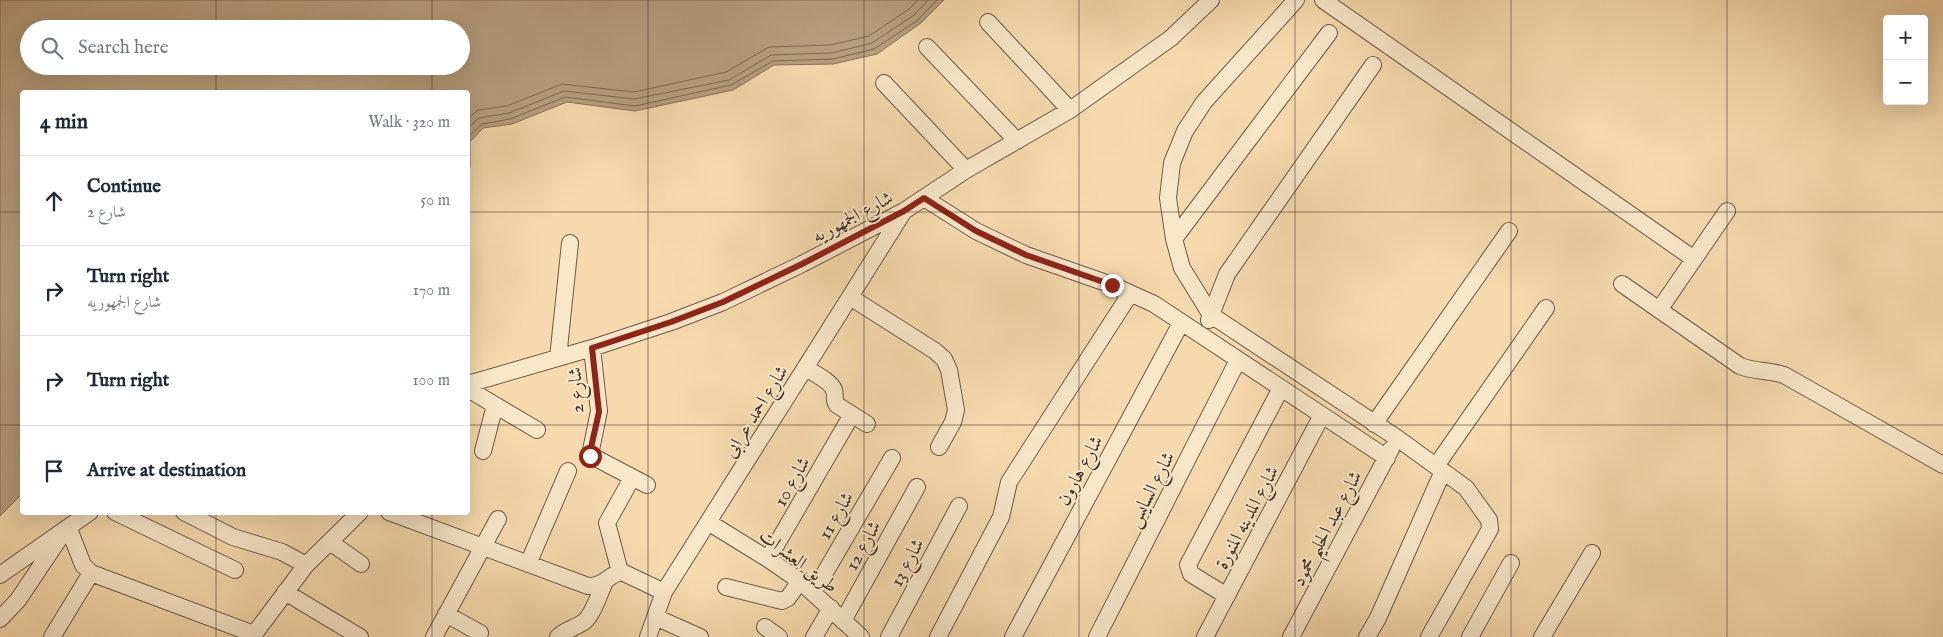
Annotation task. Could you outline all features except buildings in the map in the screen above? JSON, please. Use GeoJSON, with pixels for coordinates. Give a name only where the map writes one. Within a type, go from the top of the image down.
{"type":"FeatureCollection","features":[{"type":"Feature","properties":{"kind":"street","name":"شارع الجمهوريه"},"geometry":{"type":"LineString","coordinates":[[470,383],[592,348],[671,322],[723,302],[802,264],[904,211],[966,170],[1070,110],[1170,38],[1211,0]]}},
{"type":"Feature","properties":{"kind":"street"},"geometry":{"type":"LineString","coordinates":[[1296,0],[1204,102],[1185,131],[1172,163],[1168,198],[1174,239],[1182,268],[1211,315],[1397,438],[1472,494],[1491,524],[1490,529],[1429,637]]}},
{"type":"Feature","properties":{"kind":"street"},"geometry":{"type":"LineString","coordinates":[[1323,0],[1694,259]]}},
{"type":"Feature","properties":{"kind":"street"},"geometry":{"type":"LineString","coordinates":[[988,22],[1070,110]]}},
{"type":"Feature","properties":{"kind":"street"},"geometry":{"type":"LineString","coordinates":[[1174,239],[1329,33]]}},
{"type":"Feature","properties":{"kind":"street"},"geometry":{"type":"LineString","coordinates":[[927,47],[1017,140]]}},
{"type":"Feature","properties":{"kind":"street"},"geometry":{"type":"LineString","coordinates":[[1201,336],[1227,274],[1373,65]]}},
{"type":"Feature","properties":{"kind":"street"},"geometry":{"type":"LineString","coordinates":[[884,83],[966,170]]}},
{"type":"Feature","properties":{"kind":"street"},"geometry":{"type":"LineString","coordinates":[[924,198],[976,231],[1026,255],[1154,304],[1387,458]]}},
{"type":"Feature","properties":{"kind":"street","name":"شارع احمد عرابى"},"geometry":{"type":"LineString","coordinates":[[648,637],[664,592],[904,211]]}},
{"type":"Feature","properties":{"kind":"street"},"geometry":{"type":"LineString","coordinates":[[1659,310],[1726,211]]}},
{"type":"Feature","properties":{"kind":"street"},"geometry":{"type":"LineString","coordinates":[[1374,424],[1509,231]]}},
{"type":"Feature","properties":{"kind":"street"},"geometry":{"type":"LineString","coordinates":[[558,358],[570,243]]}},
{"type":"Feature","properties":{"kind":"street"},"geometry":{"type":"LineString","coordinates":[[1622,284],[1740,366],[1751,371],[1774,371],[1784,375],[1943,465]]}},
{"type":"Feature","properties":{"kind":"street"},"geometry":{"type":"LineString","coordinates":[[938,637],[1001,517],[1010,482],[1130,294]]}},
{"type":"Feature","properties":{"kind":"street"},"geometry":{"type":"LineString","coordinates":[[850,297],[935,351],[944,359],[949,370],[956,410],[953,422],[939,448]]}},
{"type":"Feature","properties":{"kind":"street"},"geometry":{"type":"LineString","coordinates":[[1367,637],[1378,618],[1439,469],[1546,308]]}},
{"type":"Feature","properties":{"kind":"street","name":"شارع هارون"},"geometry":{"type":"LineString","coordinates":[[1013,637],[1181,322]]}},
{"type":"Feature","properties":{"kind":"street","name":"شارع 2"},"geometry":{"type":"LineString","coordinates":[[592,348],[599,412],[590,455],[647,485]]}},
{"type":"Feature","properties":{"kind":"street","name":"شارع السايس"},"geometry":{"type":"LineString","coordinates":[[1097,637],[1238,360]]}},
{"type":"Feature","properties":{"kind":"street"},"geometry":{"type":"LineString","coordinates":[[806,368],[830,384],[834,390],[835,402],[838,405],[867,424]]}},
{"type":"Feature","properties":{"kind":"street"},"geometry":{"type":"LineString","coordinates":[[1227,596],[1191,574],[1188,565],[1281,388]]}},
{"type":"Feature","properties":{"kind":"street"},"geometry":{"type":"LineString","coordinates":[[470,390],[537,430]]}},
{"type":"Feature","properties":{"kind":"street"},"geometry":{"type":"LineString","coordinates":[[484,451],[495,406]]}},
{"type":"Feature","properties":{"kind":"street","name":"شارع المدينه المنورة"},"geometry":{"type":"LineString","coordinates":[[1205,637],[1322,415]]}},
{"type":"Feature","properties":{"kind":"street","name":"شارع 10"},"geometry":{"type":"LineString","coordinates":[[768,560],[847,423]]}},
{"type":"Feature","properties":{"kind":"street","name":"شارع عبد الحليم محمود"},"geometry":{"type":"LineString","coordinates":[[1291,637],[1397,438]]}},
{"type":"Feature","properties":{"kind":"street","name":"شارع 11"},"geometry":{"type":"LineString","coordinates":[[813,593],[892,458]]}},
{"type":"Feature","properties":{"kind":"street"},"geometry":{"type":"LineString","coordinates":[[528,564],[568,471]]}},
{"type":"Feature","properties":{"kind":"street"},"geometry":{"type":"LineString","coordinates":[[620,572],[607,523],[632,478]]}},
{"type":"Feature","properties":{"kind":"street","name":"شارع 12"},"geometry":{"type":"LineString","coordinates":[[842,621],[917,487]]}},
{"type":"Feature","properties":{"kind":"street","name":"شارع 13"},"geometry":{"type":"LineString","coordinates":[[889,637],[959,506]]}},
{"type":"Feature","properties":{"kind":"street"},"geometry":{"type":"LineString","coordinates":[[0,575],[66,531],[86,515]]}},
{"type":"Feature","properties":{"kind":"street"},"geometry":{"type":"LineString","coordinates":[[121,515],[234,570]]}},
{"type":"Feature","properties":{"kind":"street"},"geometry":{"type":"LineString","coordinates":[[190,515],[233,537],[282,552],[306,565]]}},
{"type":"Feature","properties":{"kind":"street"},"geometry":{"type":"LineString","coordinates":[[66,531],[84,565],[91,573],[253,636],[306,565],[357,515]]}},
{"type":"Feature","properties":{"kind":"street"},"geometry":{"type":"LineString","coordinates":[[397,515],[588,586],[605,582],[620,572]]}},
{"type":"Feature","properties":{"kind":"street"},"geometry":{"type":"LineString","coordinates":[[434,637],[498,519]]}},
{"type":"Feature","properties":{"kind":"street","name":"طريق العشرات"},"geometry":{"type":"LineString","coordinates":[[708,522],[800,581],[861,637]]}},
{"type":"Feature","properties":{"kind":"street"},"geometry":{"type":"LineString","coordinates":[[0,619],[18,600],[66,531]]}},
{"type":"Feature","properties":{"kind":"street"},"geometry":{"type":"LineString","coordinates":[[330,542],[361,564]]}},
{"type":"Feature","properties":{"kind":"street"},"geometry":{"type":"LineString","coordinates":[[1542,637],[1592,553]]}},
{"type":"Feature","properties":{"kind":"street"},"geometry":{"type":"LineString","coordinates":[[1470,637],[1511,564]]}},
{"type":"Feature","properties":{"kind":"street"},"geometry":{"type":"LineString","coordinates":[[620,572],[664,592]]}},
{"type":"Feature","properties":{"kind":"street"},"geometry":{"type":"LineString","coordinates":[[52,637],[91,573]]}},
{"type":"Feature","properties":{"kind":"street"},"geometry":{"type":"LineString","coordinates":[[726,587],[782,601],[788,598],[800,581]]}},
{"type":"Feature","properties":{"kind":"street"},"geometry":{"type":"LineString","coordinates":[[558,637],[566,630],[581,624],[587,619],[605,582]]}},
{"type":"Feature","properties":{"kind":"street"},"geometry":{"type":"LineString","coordinates":[[285,592],[360,637]]}},
{"type":"Feature","properties":{"kind":"street"},"geometry":{"type":"LineString","coordinates":[[814,637],[830,608]]}},
{"type":"Feature","properties":{"kind":"street"},"geometry":{"type":"LineString","coordinates":[[446,614],[480,633]]}},
{"type":"Feature","properties":{"kind":"street"},"geometry":{"type":"LineString","coordinates":[[655,617],[700,637]]}},
{"type":"Feature","properties":{"kind":"street"},"geometry":{"type":"LineString","coordinates":[[765,627],[779,637]]}},
{"type":"Feature","properties":{"kind":"water"},"geometry":{"type":"Polygon","coordinates":[[[0,0],[944,0],[921,23],[877,54],[833,64],[774,65],[733,90],[635,111],[567,102],[512,124],[483,128],[470,142],[470,90],[20,90],[20,496],[0,516],[0,0]]]}},
{"type":"Feature","properties":{"kind":"route"},"geometry":{"type":"LineString","coordinates":[[590,456],[599,412],[592,348],[671,322],[723,302],[802,264],[904,211],[924,198],[976,231],[1026,255],[1112,285]]}}]}
